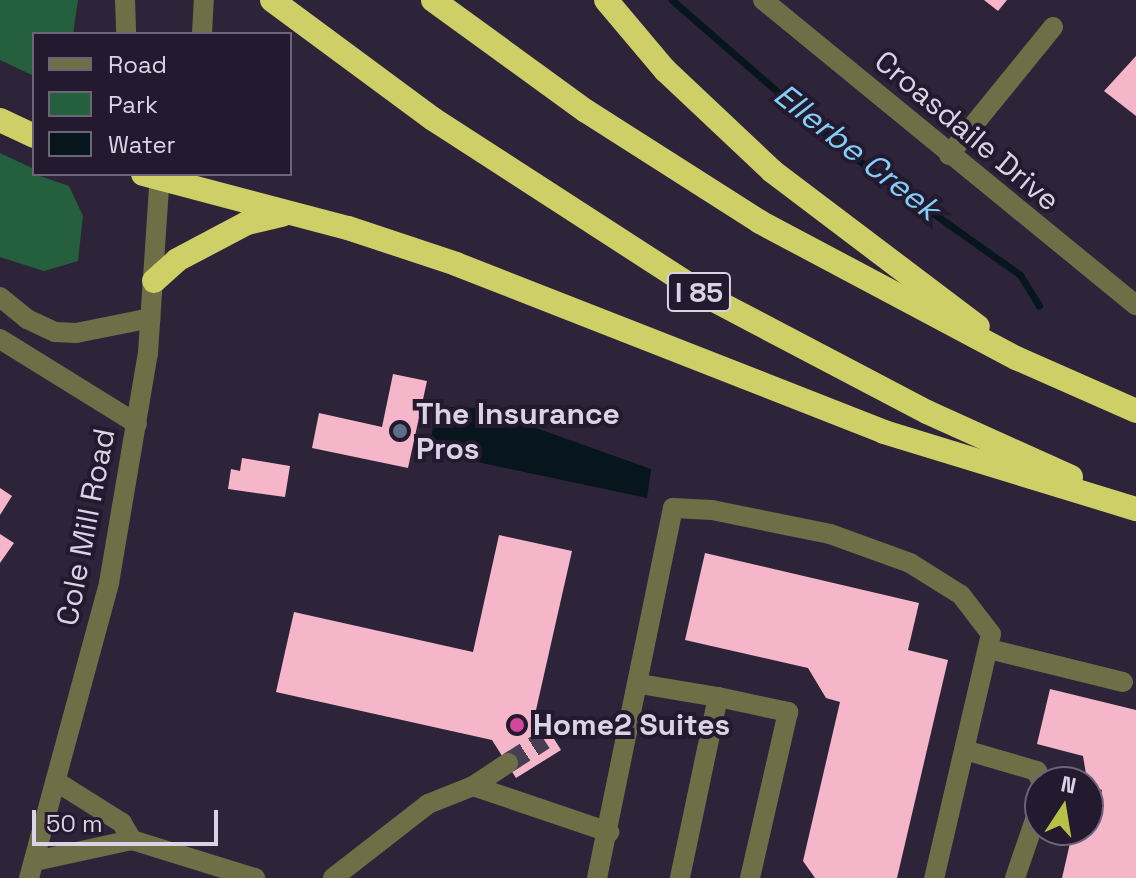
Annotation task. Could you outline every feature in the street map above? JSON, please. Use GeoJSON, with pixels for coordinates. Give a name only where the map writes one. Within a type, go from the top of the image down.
{"type":"FeatureCollection","features":[{"type":"Feature","properties":{"kind":"highway","name":"I 85"},"geometry":{"type":"LineString","coordinates":[[272,0],[540,191],[708,297],[927,412],[1136,507]]}},
{"type":"Feature","properties":{"kind":"highway"},"geometry":{"type":"LineString","coordinates":[[433,0],[586,111],[760,222],[1016,358],[1136,411]]}},
{"type":"Feature","properties":{"kind":"highway"},"geometry":{"type":"LineString","coordinates":[[606,0],[665,70],[772,171],[905,267],[1016,358]]}},
{"type":"Feature","properties":{"kind":"highway"},"geometry":{"type":"LineString","coordinates":[[0,120],[32,135]]}},
{"type":"Feature","properties":{"kind":"highway"},"geometry":{"type":"LineString","coordinates":[[157,176],[456,264],[884,432],[1136,507]]}},
{"type":"Feature","properties":{"kind":"highway"},"geometry":{"type":"LineString","coordinates":[[154,281],[177,260],[247,223],[288,214]]}},
{"type":"Feature","properties":{"kind":"street"},"geometry":{"type":"LineString","coordinates":[[125,0],[126,32]]}},
{"type":"Feature","properties":{"kind":"street"},"geometry":{"type":"LineString","coordinates":[[202,32],[204,0]]}},
{"type":"Feature","properties":{"kind":"street","name":"Croasdaile Drive"},"geometry":{"type":"LineString","coordinates":[[763,0],[1136,305]]}},
{"type":"Feature","properties":{"kind":"street"},"geometry":{"type":"LineString","coordinates":[[949,155],[1053,27]]}},
{"type":"Feature","properties":{"kind":"street","name":"Cole Mill Road"},"geometry":{"type":"LineString","coordinates":[[32,870],[109,583],[137,424],[154,281],[154,176]]}},
{"type":"Feature","properties":{"kind":"street"},"geometry":{"type":"LineString","coordinates":[[0,297],[27,319],[55,332],[76,333],[151,318]]}},
{"type":"Feature","properties":{"kind":"street"},"geometry":{"type":"LineString","coordinates":[[0,339],[137,424]]}},
{"type":"Feature","properties":{"kind":"street"},"geometry":{"type":"LineString","coordinates":[[597,878],[640,684],[673,508],[712,510],[830,534],[910,563],[961,595],[991,634],[934,878]]}},
{"type":"Feature","properties":{"kind":"street"},"geometry":{"type":"LineString","coordinates":[[989,649],[1123,682]]}},
{"type":"Feature","properties":{"kind":"street"},"geometry":{"type":"LineString","coordinates":[[640,684],[788,712],[750,878]]}},
{"type":"Feature","properties":{"kind":"street"},"geometry":{"type":"LineString","coordinates":[[680,878],[718,697]]}},
{"type":"Feature","properties":{"kind":"street"},"geometry":{"type":"LineString","coordinates":[[965,750],[1024,767]]}},
{"type":"Feature","properties":{"kind":"street"},"geometry":{"type":"LineString","coordinates":[[333,878],[428,804],[473,786],[508,763]]}},
{"type":"Feature","properties":{"kind":"street"},"geometry":{"type":"LineString","coordinates":[[57,782],[122,823],[132,840]]}},
{"type":"Feature","properties":{"kind":"street"},"geometry":{"type":"LineString","coordinates":[[473,786],[609,832]]}},
{"type":"Feature","properties":{"kind":"street"},"geometry":{"type":"LineString","coordinates":[[32,870],[132,840],[255,878]]}},
{"type":"Feature","properties":{"kind":"street"},"geometry":{"type":"LineString","coordinates":[[1015,878],[1026,846]]}},
{"type":"Feature","properties":{"kind":"green space"},"geometry":{"type":"Polygon","coordinates":[[[0,0],[78,0],[73,32],[32,32],[32,75],[0,60],[0,0]]]}},
{"type":"Feature","properties":{"kind":"green space"},"geometry":{"type":"Polygon","coordinates":[[[0,153],[32,168],[32,176],[69,186],[83,216],[78,261],[44,271],[0,257],[0,153]]]}},
{"type":"Feature","properties":{"kind":"water"},"geometry":{"type":"Polygon","coordinates":[[[451,407],[480,408],[651,469],[647,498],[435,453],[429,449],[434,421],[451,407]]]}},
{"type":"Feature","properties":{"kind":"building"},"geometry":{"type":"Polygon","coordinates":[[[984,0],[1007,0],[998,11],[984,0]]]}},
{"type":"Feature","properties":{"kind":"building"},"geometry":{"type":"Polygon","coordinates":[[[1136,56],[1136,116],[1104,91],[1136,56]]]}},
{"type":"Feature","properties":{"kind":"building"},"geometry":{"type":"Polygon","coordinates":[[[393,374],[427,381],[408,468],[312,448],[319,413],[382,427],[393,374]]]}},
{"type":"Feature","properties":{"kind":"building"},"geometry":{"type":"Polygon","coordinates":[[[242,458],[290,466],[285,497],[228,489],[231,469],[240,471],[242,458]]]}},
{"type":"Feature","properties":{"kind":"building"},"geometry":{"type":"Polygon","coordinates":[[[0,488],[12,496],[0,515],[0,488]]]}},
{"type":"Feature","properties":{"kind":"building"},"geometry":{"type":"Polygon","coordinates":[[[0,534],[14,543],[0,563],[0,534]]]}},
{"type":"Feature","properties":{"kind":"building"},"geometry":{"type":"Polygon","coordinates":[[[499,535],[572,551],[536,710],[561,750],[516,778],[492,740],[276,692],[294,612],[473,652],[499,535]]]}},
{"type":"Feature","properties":{"kind":"building"},"geometry":{"type":"Polygon","coordinates":[[[705,553],[919,603],[908,650],[948,660],[897,878],[815,878],[803,861],[840,702],[826,698],[808,668],[685,640],[705,553]]]}},
{"type":"Feature","properties":{"kind":"building"},"geometry":{"type":"Polygon","coordinates":[[[1050,689],[1136,710],[1136,878],[1062,878],[1069,846],[1104,846],[1104,766],[1085,766],[1083,756],[1037,744],[1050,689]]]}},
{"type":"Feature","properties":{"kind":"waterway","name":"Ellerbe Creek"},"geometry":{"type":"LineString","coordinates":[[672,0],[848,153],[1020,275],[1039,305]]}},
{"type":"Feature","properties":{"kind":"tunnel"},"geometry":{"type":"LineString","coordinates":[[508,763],[544,740]]}},
{"type":"Feature","properties":{"kind":"place","name":"The Insurance Pros"},"geometry":{"type":"Point","coordinates":[400,431]}},
{"type":"Feature","properties":{"kind":"place","name":"Home2 Suites"},"geometry":{"type":"Point","coordinates":[517,725]}}]}
